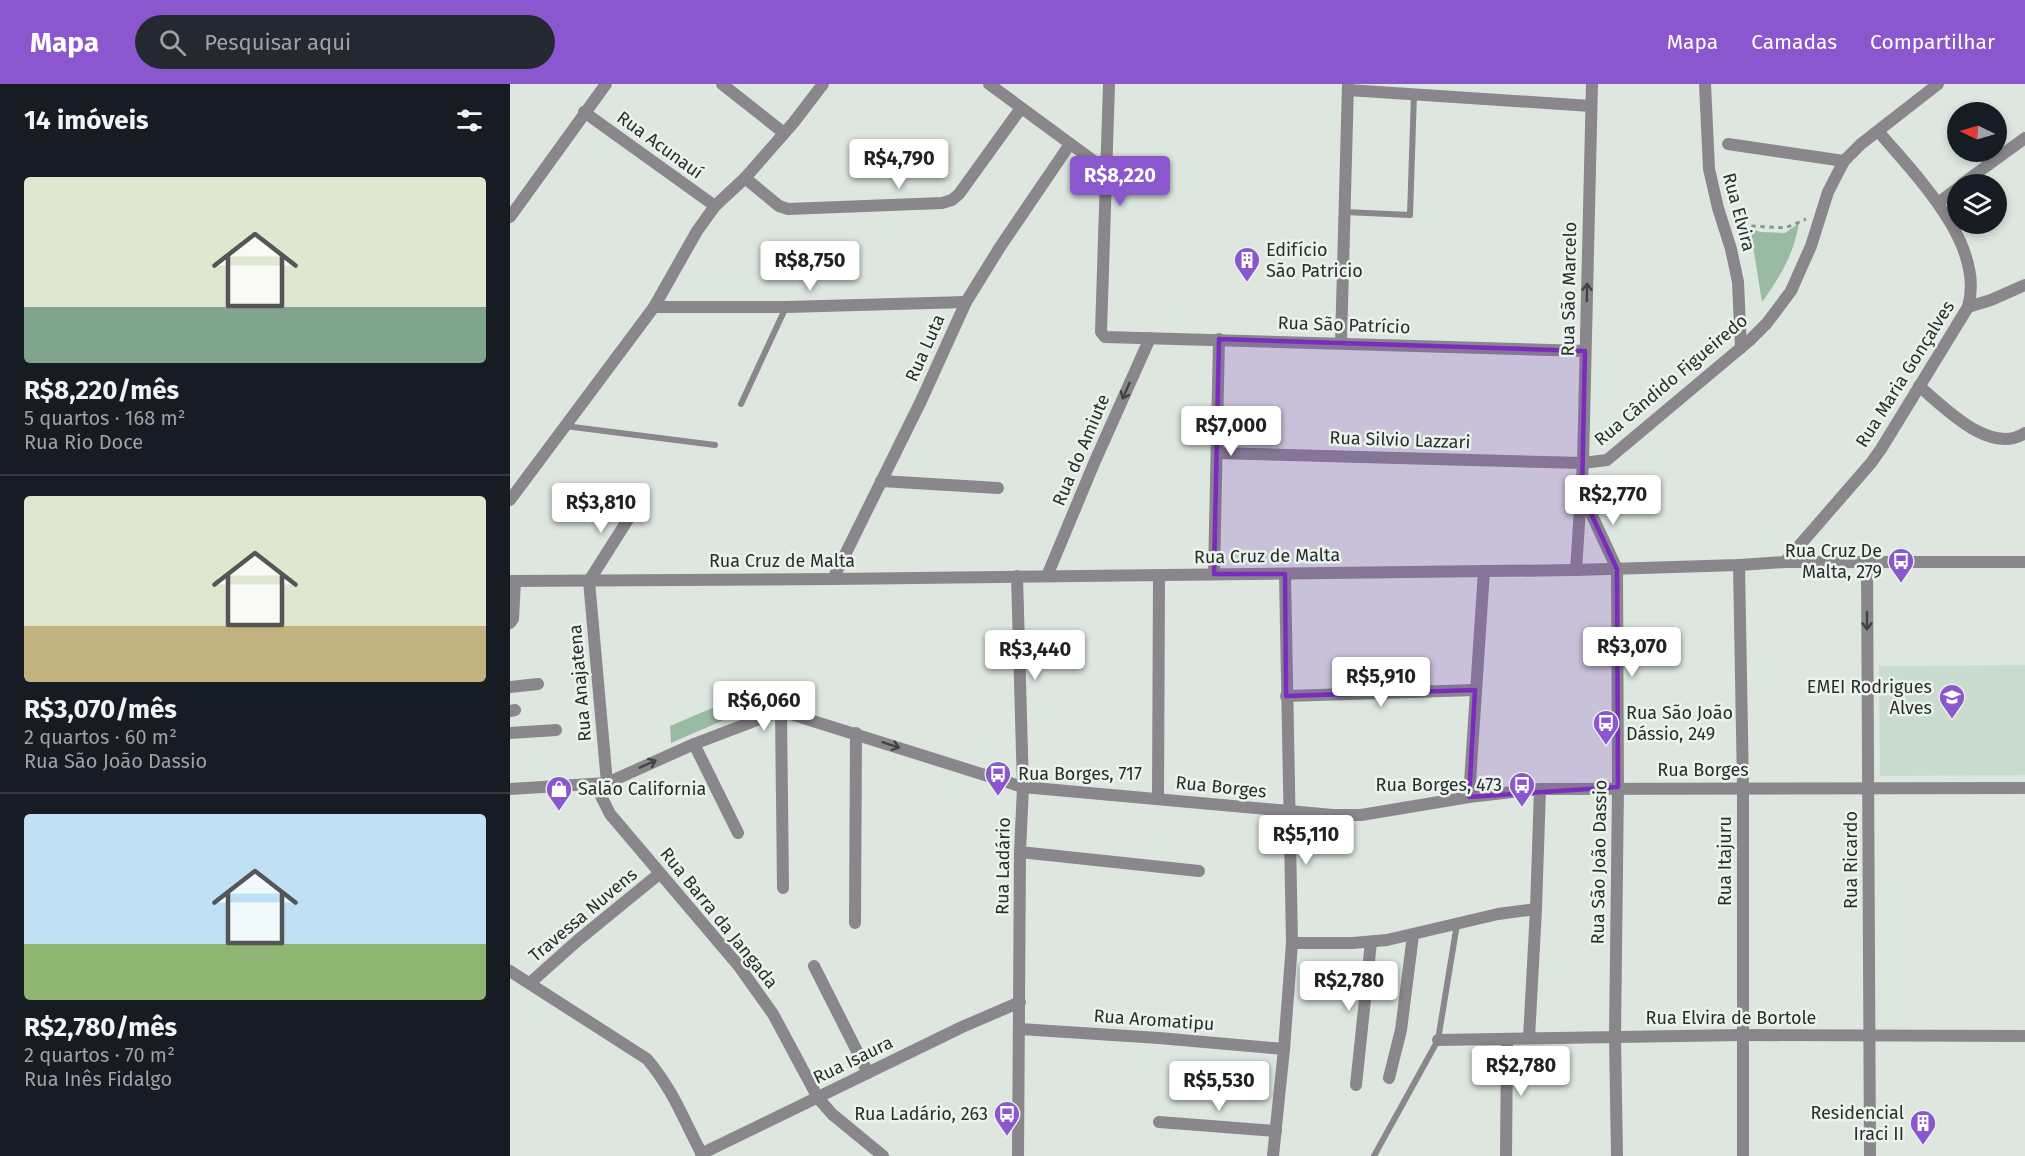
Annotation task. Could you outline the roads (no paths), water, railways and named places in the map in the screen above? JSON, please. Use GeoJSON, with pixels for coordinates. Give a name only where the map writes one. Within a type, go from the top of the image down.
{"type":"FeatureCollection","features":[{"type":"Feature","properties":{"kind":"street"},"geometry":{"type":"LineString","coordinates":[[510,217],[606,84]]}},
{"type":"Feature","properties":{"kind":"street"},"geometry":{"type":"LineString","coordinates":[[722,84],[784,133]]}},
{"type":"Feature","properties":{"kind":"street"},"geometry":{"type":"LineString","coordinates":[[510,500],[654,307],[697,231],[715,206],[745,178],[823,84]]}},
{"type":"Feature","properties":{"kind":"street"},"geometry":{"type":"LineString","coordinates":[[989,84],[1106,170]]}},
{"type":"Feature","properties":{"kind":"street"},"geometry":{"type":"LineString","coordinates":[[1106,170],[1109,84]]}},
{"type":"Feature","properties":{"kind":"street","name":"Rua São Marcelo"},"geometry":{"type":"LineString","coordinates":[[1576,570],[1582,494],[1592,84]]}},
{"type":"Feature","properties":{"kind":"street","name":"Rua Elvira"},"geometry":{"type":"LineString","coordinates":[[1706,84],[1709,169],[1738,282],[1741,348]]}},
{"type":"Feature","properties":{"kind":"street","name":"Rua Cândido Figueiredo"},"geometry":{"type":"LineString","coordinates":[[1583,463],[1607,460],[1741,348],[1767,323],[1791,291],[1811,246],[1832,181],[1844,161],[1936,85]]}},
{"type":"Feature","properties":{"kind":"street"},"geometry":{"type":"LineString","coordinates":[[1341,343],[1348,87],[1414,93],[1454,90],[1591,106]]}},
{"type":"Feature","properties":{"kind":"street"},"geometry":{"type":"LineString","coordinates":[[745,178],[779,206],[788,210],[942,203],[952,200],[959,194],[1021,108]]}},
{"type":"Feature","properties":{"kind":"street","name":"Rua Acunauí"},"geometry":{"type":"LineString","coordinates":[[584,112],[715,206]]}},
{"type":"Feature","properties":{"kind":"street","name":"Rua Maria Gonçalves"},"geometry":{"type":"LineString","coordinates":[[1785,562],[1871,463],[1968,308],[1971,287],[1967,263],[1950,221],[1938,203],[1878,131]]}},
{"type":"Feature","properties":{"kind":"street"},"geometry":{"type":"LineString","coordinates":[[1976,174],[2025,138]]}},
{"type":"Feature","properties":{"kind":"street","name":"Rua Luta"},"geometry":{"type":"LineString","coordinates":[[833,579],[921,401],[966,302],[1000,247],[1070,144]]}},
{"type":"Feature","properties":{"kind":"street"},"geometry":{"type":"LineString","coordinates":[[1728,144],[1844,161]]}},
{"type":"Feature","properties":{"kind":"street","name":"Rua São Patrício"},"geometry":{"type":"LineString","coordinates":[[1106,170],[1102,335],[1585,351]]}},
{"type":"Feature","properties":{"kind":"street"},"geometry":{"type":"LineString","coordinates":[[1938,203],[1947,196]]}},
{"type":"Feature","properties":{"kind":"street"},"geometry":{"type":"LineString","coordinates":[[1968,308],[2025,285]]}},
{"type":"Feature","properties":{"kind":"street"},"geometry":{"type":"LineString","coordinates":[[654,307],[786,307],[966,302]]}},
{"type":"Feature","properties":{"kind":"street","name":"Rua do Amiute"},"geometry":{"type":"LineString","coordinates":[[1047,576],[1150,338]]}},
{"type":"Feature","properties":{"kind":"street"},"geometry":{"type":"LineString","coordinates":[[1214,574],[1219,339]]}},
{"type":"Feature","properties":{"kind":"street"},"geometry":{"type":"LineString","coordinates":[[1918,386],[1982,435],[2008,438],[2025,433]]}},
{"type":"Feature","properties":{"kind":"street","name":"Rua Silvio Lazzari"},"geometry":{"type":"LineString","coordinates":[[1216,453],[1583,463]]}},
{"type":"Feature","properties":{"kind":"street"},"geometry":{"type":"LineString","coordinates":[[881,481],[998,488]]}},
{"type":"Feature","properties":{"kind":"street","name":"Rua São Marcelo"},"geometry":{"type":"LineString","coordinates":[[1582,494],[1617,569]]}},
{"type":"Feature","properties":{"kind":"street"},"geometry":{"type":"LineString","coordinates":[[589,581],[639,502]]}},
{"type":"Feature","properties":{"kind":"street","name":"Rua Cruz de Malta"},"geometry":{"type":"LineString","coordinates":[[512,581],[1576,570],[1785,562],[2025,562]]}},
{"type":"Feature","properties":{"kind":"street","name":"Rua Ricardo"},"geometry":{"type":"LineString","coordinates":[[1867,563],[1870,1156]]}},
{"type":"Feature","properties":{"kind":"street","name":"Rua Itajuru"},"geometry":{"type":"LineString","coordinates":[[1739,565],[1743,788],[1743,1156]]}},
{"type":"Feature","properties":{"kind":"street","name":"Rua São João Dassio"},"geometry":{"type":"LineString","coordinates":[[1617,569],[1618,787],[1615,1036],[1617,1156]]}},
{"type":"Feature","properties":{"kind":"street"},"geometry":{"type":"LineString","coordinates":[[1469,797],[1484,571]]}},
{"type":"Feature","properties":{"kind":"street"},"geometry":{"type":"LineString","coordinates":[[1273,1156],[1292,943],[1285,574]]}},
{"type":"Feature","properties":{"kind":"street"},"geometry":{"type":"LineString","coordinates":[[1158,798],[1159,575]]}},
{"type":"Feature","properties":{"kind":"street","name":"Rua Ladário"},"geometry":{"type":"LineString","coordinates":[[1017,576],[1023,787],[1020,852],[1018,1156]]}},
{"type":"Feature","properties":{"kind":"street"},"geometry":{"type":"LineString","coordinates":[[510,623],[513,620],[512,581]]}},
{"type":"Feature","properties":{"kind":"street","name":"Rua Anajatena"},"geometry":{"type":"LineString","coordinates":[[589,581],[601,783]]}},
{"type":"Feature","properties":{"kind":"street"},"geometry":{"type":"LineString","coordinates":[[510,687],[538,684]]}},
{"type":"Feature","properties":{"kind":"street"},"geometry":{"type":"LineString","coordinates":[[1286,696],[1475,690]]}},
{"type":"Feature","properties":{"kind":"street"},"geometry":{"type":"LineString","coordinates":[[510,789],[601,783],[693,744],[781,711],[783,888]]}},
{"type":"Feature","properties":{"kind":"street","name":"Rua Borges"},"geometry":{"type":"LineString","coordinates":[[781,711],[1023,787],[1290,812],[1361,815],[1469,797],[1540,789],[1618,787],[2025,788]]}},
{"type":"Feature","properties":{"kind":"street"},"geometry":{"type":"LineString","coordinates":[[510,734],[556,730]]}},
{"type":"Feature","properties":{"kind":"street"},"geometry":{"type":"LineString","coordinates":[[855,923],[856,733]]}},
{"type":"Feature","properties":{"kind":"street"},"geometry":{"type":"LineString","coordinates":[[693,744],[738,833]]}},
{"type":"Feature","properties":{"kind":"street","name":"Rua Barra da Jangada"},"geometry":{"type":"LineString","coordinates":[[601,783],[610,814],[738,965],[773,1014],[818,1098],[832,1114],[883,1156]]}},
{"type":"Feature","properties":{"kind":"street"},"geometry":{"type":"LineString","coordinates":[[1528,1038],[1540,789]]}},
{"type":"Feature","properties":{"kind":"street"},"geometry":{"type":"LineString","coordinates":[[1020,852],[1199,871]]}},
{"type":"Feature","properties":{"kind":"street","name":"Travessa Nuvens"},"geometry":{"type":"LineString","coordinates":[[530,983],[659,874]]}},
{"type":"Feature","properties":{"kind":"street"},"geometry":{"type":"LineString","coordinates":[[1292,943],[1371,942],[1413,935],[1498,914],[1536,909]]}},
{"type":"Feature","properties":{"kind":"street"},"geometry":{"type":"LineString","coordinates":[[1389,1078],[1401,1030],[1413,935]]}},
{"type":"Feature","properties":{"kind":"street"},"geometry":{"type":"LineString","coordinates":[[1356,1084],[1371,942]]}},
{"type":"Feature","properties":{"kind":"street"},"geometry":{"type":"LineString","coordinates":[[814,966],[868,1073]]}},
{"type":"Feature","properties":{"kind":"street"},"geometry":{"type":"LineString","coordinates":[[510,971],[647,1059],[661,1075],[684,1114],[702,1155]]}},
{"type":"Feature","properties":{"kind":"street","name":"Rua Isaura"},"geometry":{"type":"LineString","coordinates":[[702,1155],[962,1027],[1020,1002]]}},
{"type":"Feature","properties":{"kind":"street","name":"Rua Aromatipu"},"geometry":{"type":"LineString","coordinates":[[1020,1029],[1284,1049]]}},
{"type":"Feature","properties":{"kind":"street","name":"Rua Elvira de Bortole"},"geometry":{"type":"LineString","coordinates":[[1438,1040],[1743,1035],[2025,1036]]}},
{"type":"Feature","properties":{"kind":"street"},"geometry":{"type":"LineString","coordinates":[[1506,1156],[1507,1039]]}},
{"type":"Feature","properties":{"kind":"street"},"geometry":{"type":"LineString","coordinates":[[1159,1122],[1276,1131]]}},
{"type":"Feature","properties":{"kind":"lane"},"geometry":{"type":"LineString","coordinates":[[1345,212],[1407,216],[1412,212],[1414,93]]}},
{"type":"Feature","properties":{"kind":"lane"},"geometry":{"type":"LineString","coordinates":[[741,404],[786,307]]}},
{"type":"Feature","properties":{"kind":"lane"},"geometry":{"type":"LineString","coordinates":[[564,426],[715,445]]}},
{"type":"Feature","properties":{"kind":"lane"},"geometry":{"type":"LineString","coordinates":[[1374,1156],[1438,1040],[1457,923]]}},
{"type":"Feature","properties":{"kind":"place","name":"Edifício São Patricio"},"geometry":{"type":"Point","coordinates":[1247,283]}},
{"type":"Feature","properties":{"kind":"place","name":"Rua Cruz De Malta, 279"},"geometry":{"type":"Point","coordinates":[1901,584]}},
{"type":"Feature","properties":{"kind":"place","name":"EMEI Rodrigues Alves"},"geometry":{"type":"Point","coordinates":[1952,720]}},
{"type":"Feature","properties":{"kind":"place","name":"Rua São João Dássio, 249"},"geometry":{"type":"Point","coordinates":[1606,746]}},
{"type":"Feature","properties":{"kind":"place","name":"Rua Borges, 717"},"geometry":{"type":"Point","coordinates":[998,797]}},
{"type":"Feature","properties":{"kind":"place","name":"Rua Borges, 473"},"geometry":{"type":"Point","coordinates":[1522,808]}},
{"type":"Feature","properties":{"kind":"place","name":"Salão California"},"geometry":{"type":"Point","coordinates":[559,812]}},
{"type":"Feature","properties":{"kind":"place","name":"Rua Ladário, 263"},"geometry":{"type":"Point","coordinates":[1007,1137]}},
{"type":"Feature","properties":{"kind":"place","name":"Residencial Iraci II"},"geometry":{"type":"Point","coordinates":[1923,1146]}}]}
